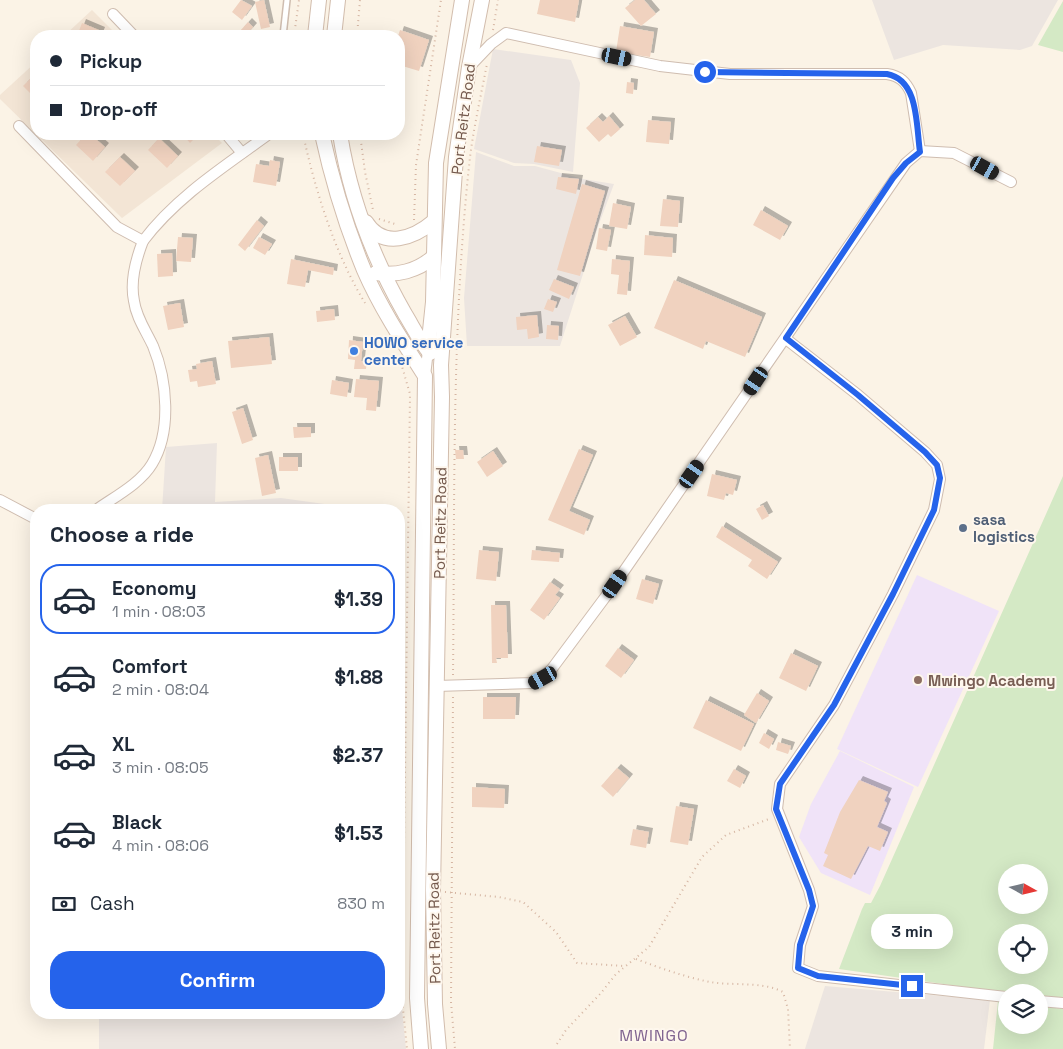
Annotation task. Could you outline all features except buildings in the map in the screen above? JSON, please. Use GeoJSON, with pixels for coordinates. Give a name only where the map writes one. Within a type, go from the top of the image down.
{"type":"FeatureCollection","features":[{"type":"Feature","properties":{"kind":"main road"},"geometry":{"type":"LineString","coordinates":[[316,30],[319,0]]}},
{"type":"Feature","properties":{"kind":"main road"},"geometry":{"type":"LineString","coordinates":[[335,30],[338,0]]}},
{"type":"Feature","properties":{"kind":"main road","name":"Port Reitz Road"},"geometry":{"type":"LineString","coordinates":[[428,350],[433,302],[436,163],[462,0]]}},
{"type":"Feature","properties":{"kind":"main road","name":"Port Reitz Road"},"geometry":{"type":"LineString","coordinates":[[439,1049],[435,1004],[433,890],[441,365],[456,157],[469,68],[482,0]]}},
{"type":"Feature","properties":{"kind":"main road"},"geometry":{"type":"LineString","coordinates":[[323,140],[328,165],[342,212],[364,271],[400,336],[425,376],[417,998],[421,1049]]}},
{"type":"Feature","properties":{"kind":"main road"},"geometry":{"type":"LineString","coordinates":[[341,140],[344,163],[359,211],[383,274],[428,350],[441,365]]}},
{"type":"Feature","properties":{"kind":"main road"},"geometry":{"type":"LineString","coordinates":[[359,211],[370,229],[390,238],[407,238],[422,231],[434,221]]}},
{"type":"Feature","properties":{"kind":"main road"},"geometry":{"type":"LineString","coordinates":[[364,271],[383,274],[404,272],[421,267],[433,258]]}},
{"type":"Feature","properties":{"kind":"street"},"geometry":{"type":"LineString","coordinates":[[114,14],[129,30]]}},
{"type":"Feature","properties":{"kind":"street"},"geometry":{"type":"LineString","coordinates":[[469,68],[491,44],[506,33],[660,66],[705,72],[896,75],[907,84],[911,93],[920,152]]}},
{"type":"Feature","properties":{"kind":"street"},"geometry":{"type":"LineString","coordinates":[[19,126],[30,137]]}},
{"type":"Feature","properties":{"kind":"street"},"geometry":{"type":"LineString","coordinates":[[33,140],[117,227],[143,241]]}},
{"type":"Feature","properties":{"kind":"street"},"geometry":{"type":"LineString","coordinates":[[231,140],[242,153]]}},
{"type":"Feature","properties":{"kind":"street"},"geometry":{"type":"LineString","coordinates":[[104,504],[137,480],[152,465],[158,452],[164,424],[164,388],[160,365],[134,301],[135,268],[143,241],[154,225],[177,204],[260,140]]}},
{"type":"Feature","properties":{"kind":"street"},"geometry":{"type":"LineString","coordinates":[[436,686],[533,683],[551,670],[615,584],[786,338],[893,178],[906,163],[920,152],[954,154],[1011,182]]}},
{"type":"Feature","properties":{"kind":"street"},"geometry":{"type":"LineString","coordinates":[[786,338],[879,412],[925,452],[937,465],[940,478],[934,510],[893,594],[834,705],[780,784],[776,809],[809,890],[813,906],[800,945],[798,968],[818,976],[998,996]]}},
{"type":"Feature","properties":{"kind":"street","name":"Port Reitz Road"},"geometry":{"type":"LineString","coordinates":[[425,376],[428,350]]}},
{"type":"Feature","properties":{"kind":"street"},"geometry":{"type":"LineString","coordinates":[[0,500],[30,516]]}},
{"type":"Feature","properties":{"kind":"street"},"geometry":{"type":"LineString","coordinates":[[1048,1002],[1063,1003]]}},
{"type":"Feature","properties":{"kind":"lane"},"geometry":{"type":"LineString","coordinates":[[284,30],[287,0]]}},
{"type":"Feature","properties":{"kind":"path"},"geometry":{"type":"LineString","coordinates":[[295,30],[299,0]]}},
{"type":"Feature","properties":{"kind":"path"},"geometry":{"type":"LineString","coordinates":[[358,30],[360,0]]}},
{"type":"Feature","properties":{"kind":"path"},"geometry":{"type":"LineString","coordinates":[[414,222],[416,164],[441,0]]}},
{"type":"Feature","properties":{"kind":"path"},"geometry":{"type":"LineString","coordinates":[[455,1049],[451,1002],[456,384],[470,156],[498,0]]}},
{"type":"Feature","properties":{"kind":"path"},"geometry":{"type":"LineString","coordinates":[[304,140],[310,168],[348,276],[367,307]]}},
{"type":"Feature","properties":{"kind":"path"},"geometry":{"type":"LineString","coordinates":[[361,140],[374,217],[397,225],[406,224]]}},
{"type":"Feature","properties":{"kind":"path"},"geometry":{"type":"LineString","coordinates":[[400,361],[410,394],[405,772]]}},
{"type":"Feature","properties":{"kind":"path"},"geometry":{"type":"LineString","coordinates":[[557,1044],[566,1030],[624,966],[636,959],[649,947],[702,857],[713,845],[736,830],[768,820],[776,809]]}},
{"type":"Feature","properties":{"kind":"path"},"geometry":{"type":"LineString","coordinates":[[433,890],[452,894],[518,900],[556,932],[577,963],[624,966]]}},
{"type":"Feature","properties":{"kind":"path"},"geometry":{"type":"LineString","coordinates":[[636,959],[663,969],[708,981],[771,988],[784,992],[788,1009],[790,1049]]}},
{"type":"Feature","properties":{"kind":"path"},"geometry":{"type":"LineString","coordinates":[[404,1019],[407,1049]]}},
{"type":"Feature","properties":{"kind":"shaded area"},"geometry":{"type":"Polygon","coordinates":[[[872,0],[1058,0],[1032,46],[1020,50],[943,45],[894,60],[872,0]]]}},
{"type":"Feature","properties":{"kind":"shaded area"},"geometry":{"type":"Polygon","coordinates":[[[92,10],[112,30],[70,30],[92,10]]]}},
{"type":"Feature","properties":{"kind":"shaded area"},"geometry":{"type":"Polygon","coordinates":[[[493,49],[571,60],[580,83],[573,172],[534,164],[514,163],[474,149],[493,49]]]}},
{"type":"Feature","properties":{"kind":"shaded area"},"geometry":{"type":"Polygon","coordinates":[[[30,68],[30,128],[0,99],[0,95],[30,68]]]}},
{"type":"Feature","properties":{"kind":"shaded area"},"geometry":{"type":"Polygon","coordinates":[[[42,140],[219,140],[222,143],[122,218],[42,140]]]}},
{"type":"Feature","properties":{"kind":"shaded area"},"geometry":{"type":"Polygon","coordinates":[[[476,152],[514,166],[535,166],[583,179],[614,184],[599,224],[560,346],[467,346],[464,298],[476,152]]]}},
{"type":"Feature","properties":{"kind":"shaded area"},"geometry":{"type":"Polygon","coordinates":[[[217,443],[215,502],[281,498],[324,504],[162,504],[166,447],[217,443]]]}},
{"type":"Feature","properties":{"kind":"shaded area","name":"Mwingo Academy"},"geometry":{"type":"Polygon","coordinates":[[[917,575],[999,611],[918,787],[837,749],[917,575]]]}},
{"type":"Feature","properties":{"kind":"shaded area"},"geometry":{"type":"Polygon","coordinates":[[[840,751],[914,787],[870,895],[821,873],[799,837],[811,804],[840,751]]]}},
{"type":"Feature","properties":{"kind":"shaded area"},"geometry":{"type":"Polygon","coordinates":[[[825,986],[990,1000],[984,1049],[805,1049],[825,986]]]}},
{"type":"Feature","properties":{"kind":"shaded area"},"geometry":{"type":"Polygon","coordinates":[[[99,1019],[403,1019],[406,1049],[99,1049],[99,1019]]]}},
{"type":"Feature","properties":{"kind":"green space"},"geometry":{"type":"Polygon","coordinates":[[[1063,1],[1063,52],[1038,45],[1063,1]]]}},
{"type":"Feature","properties":{"kind":"green space"},"geometry":{"type":"Polygon","coordinates":[[[1063,476],[1063,1000],[1048,999],[1048,984],[998,984],[998,992],[839,969],[862,909],[865,903],[871,903],[1063,476]]]}},
{"type":"Feature","properties":{"kind":"green space"},"geometry":{"type":"Polygon","coordinates":[[[998,1001],[998,1034],[1048,1034],[1048,1007],[1063,1009],[1063,1049],[993,1049],[998,1001]]]}},
{"type":"Feature","properties":{"kind":"place","name":"HOWO service center"},"geometry":{"type":"Point","coordinates":[354,351]}},
{"type":"Feature","properties":{"kind":"place","name":"sasa logistics"},"geometry":{"type":"Point","coordinates":[963,528]}},
{"type":"Feature","properties":{"kind":"place","name":"Mwingo Academy"},"geometry":{"type":"Point","coordinates":[918,680]}},
{"type":"Feature","properties":{"kind":"district","name":"MWINGO"},"geometry":{"type":"Point","coordinates":[654,1035]}},
{"type":"Feature","properties":{"kind":"route"},"geometry":{"type":"LineString","coordinates":[[705,72],[730,74],[887,74],[896,75],[902,79],[907,84],[911,93],[920,152],[906,163],[893,178],[786,338],[858,395],[925,452],[937,465],[940,478],[938,492],[934,510],[893,594],[834,705],[780,784],[776,809],[809,890],[813,906],[800,945],[798,968],[818,976],[912,986]]}}]}
